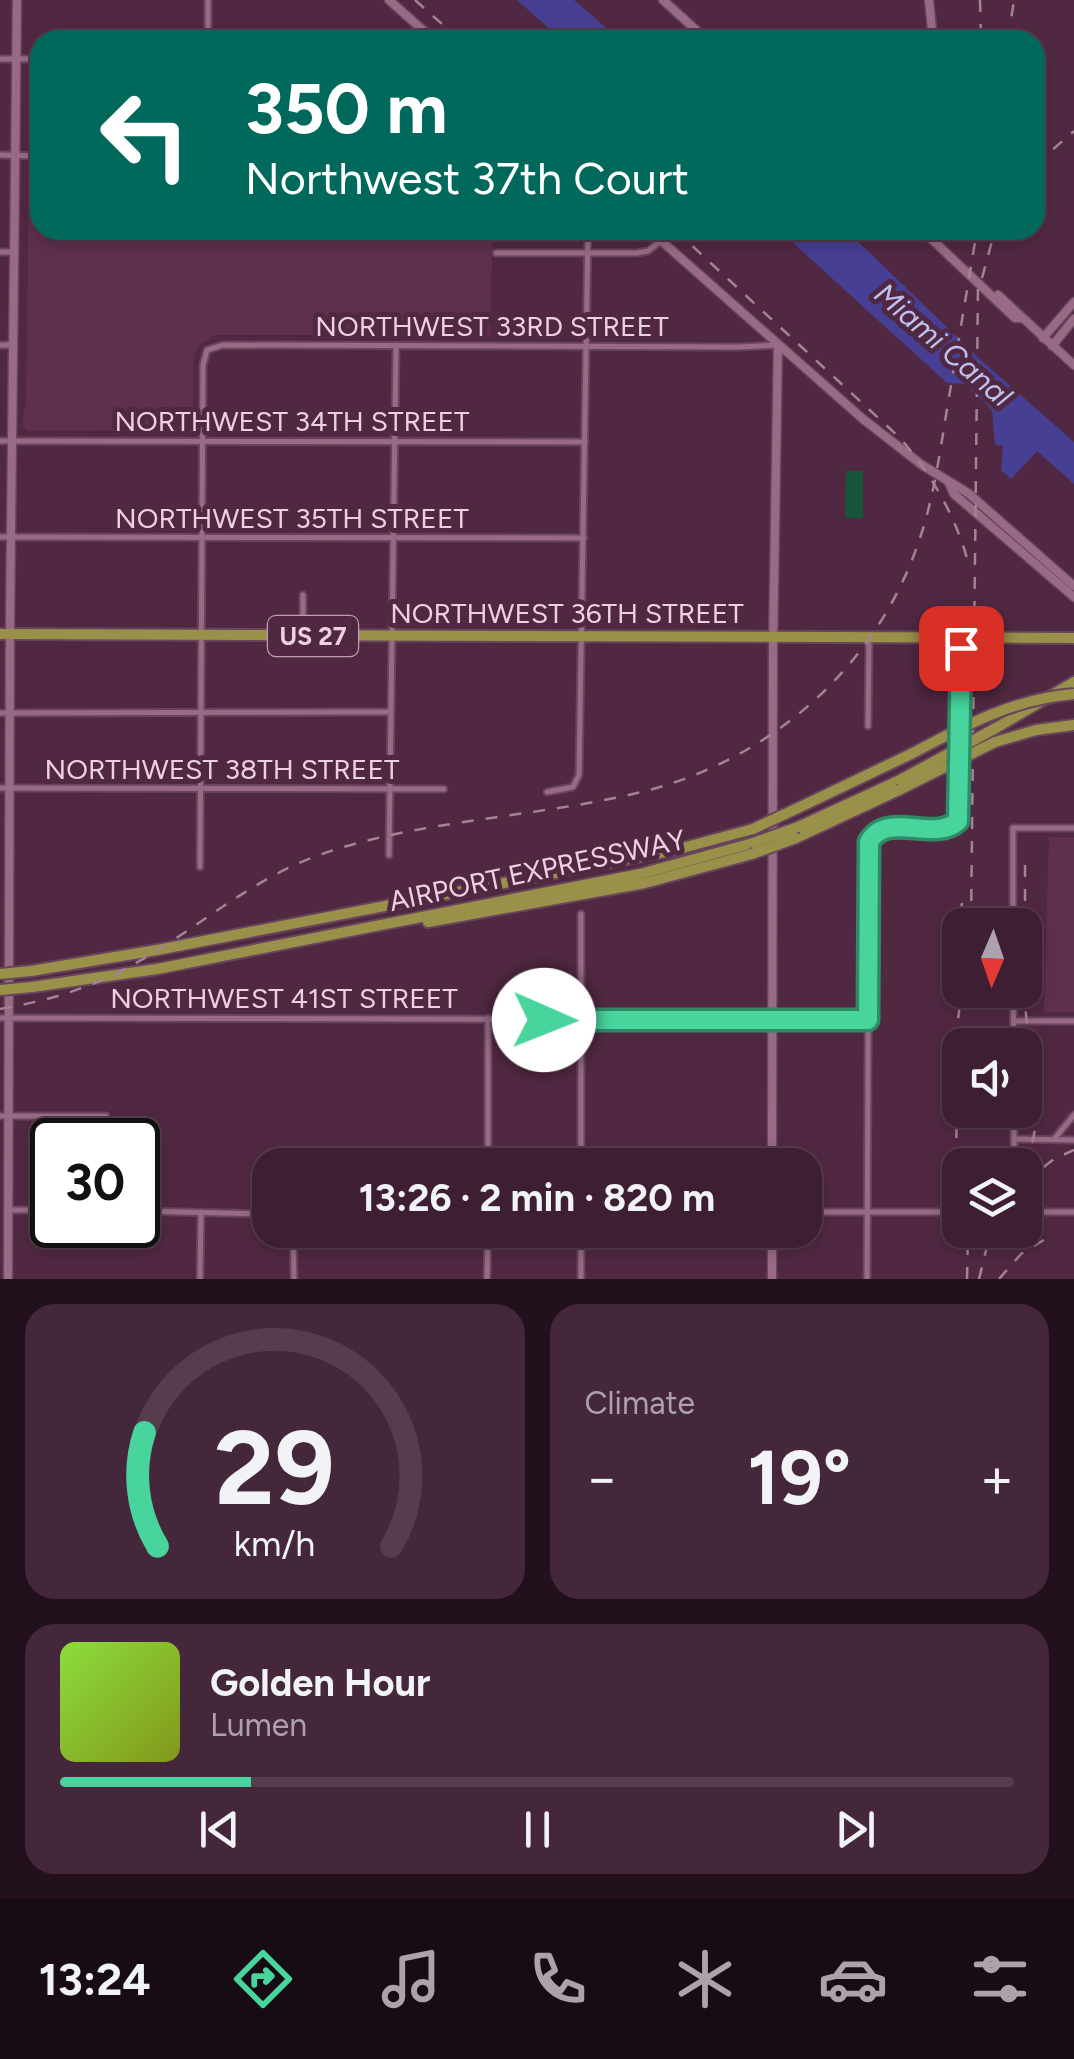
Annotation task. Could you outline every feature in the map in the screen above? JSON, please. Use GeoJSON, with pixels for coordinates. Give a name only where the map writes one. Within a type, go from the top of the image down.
{"type":"FeatureCollection","features":[{"type":"Feature","properties":{"kind":"highway","name":"NORTHWEST 36TH STREET"},"geometry":{"type":"LineString","coordinates":[[5,634],[1074,638]]}},
{"type":"Feature","properties":{"kind":"highway","name":"AIRPORT EXPRESSWAY"},"geometry":{"type":"LineString","coordinates":[[0,990],[111,977],[753,849],[899,785],[1072,687]]}},
{"type":"Feature","properties":{"kind":"highway","name":"AIRPORT EXPRESSWAY"},"geometry":{"type":"LineString","coordinates":[[0,974],[140,954],[675,850],[752,829],[1004,708],[1072,687]]}},
{"type":"Feature","properties":{"kind":"highway"},"geometry":{"type":"LineString","coordinates":[[899,785],[995,742],[1036,730],[1074,725]]}},
{"type":"Feature","properties":{"kind":"main road"},"geometry":{"type":"LineString","coordinates":[[8,1279],[4,1261],[8,1210],[4,1188],[5,634],[11,537],[17,0]]}},
{"type":"Feature","properties":{"kind":"main road"},"geometry":{"type":"LineString","coordinates":[[389,0],[416,30]]}},
{"type":"Feature","properties":{"kind":"main road"},"geometry":{"type":"LineString","coordinates":[[663,0],[696,30]]}},
{"type":"Feature","properties":{"kind":"main road"},"geometry":{"type":"LineString","coordinates":[[929,0],[932,30]]}},
{"type":"Feature","properties":{"kind":"main road"},"geometry":{"type":"LineString","coordinates":[[933,240],[1015,318],[1022,318],[1074,365]]}},
{"type":"Feature","properties":{"kind":"main road"},"geometry":{"type":"LineString","coordinates":[[661,241],[876,430],[1074,586]]}},
{"type":"Feature","properties":{"kind":"main road"},"geometry":{"type":"LineString","coordinates":[[1043,338],[1074,302]]}},
{"type":"Feature","properties":{"kind":"main road"},"geometry":{"type":"LineString","coordinates":[[1052,346],[1074,320]]}},
{"type":"Feature","properties":{"kind":"main road"},"geometry":{"type":"LineString","coordinates":[[772,1148],[778,344]]}},
{"type":"Feature","properties":{"kind":"main road"},"geometry":{"type":"LineString","coordinates":[[1045,566],[1074,597]]}},
{"type":"Feature","properties":{"kind":"main road"},"geometry":{"type":"LineString","coordinates":[[772,1248],[772,1279]]}},
{"type":"Feature","properties":{"kind":"street"},"geometry":{"type":"LineString","coordinates":[[208,0],[208,30]]}},
{"type":"Feature","properties":{"kind":"street"},"geometry":{"type":"LineString","coordinates":[[0,59],[30,59]]}},
{"type":"Feature","properties":{"kind":"street"},"geometry":{"type":"LineString","coordinates":[[0,156],[30,156]]}},
{"type":"Feature","properties":{"kind":"street"},"geometry":{"type":"LineString","coordinates":[[547,792],[578,782],[588,240]]}},
{"type":"Feature","properties":{"kind":"street"},"geometry":{"type":"LineString","coordinates":[[496,252],[648,251],[661,241]]}},
{"type":"Feature","properties":{"kind":"street"},"geometry":{"type":"LineString","coordinates":[[0,252],[14,252]]}},
{"type":"Feature","properties":{"kind":"street","name":"NORTHWEST 33RD STREET"},"geometry":{"type":"LineString","coordinates":[[203,442],[203,364],[207,350],[223,345],[778,344]]}},
{"type":"Feature","properties":{"kind":"street"},"geometry":{"type":"LineString","coordinates":[[0,345],[13,345]]}},
{"type":"Feature","properties":{"kind":"street"},"geometry":{"type":"LineString","coordinates":[[389,854],[396,345]]}},
{"type":"Feature","properties":{"kind":"street","name":"NORTHWEST 34TH STREET"},"geometry":{"type":"LineString","coordinates":[[0,441],[585,442]]}},
{"type":"Feature","properties":{"kind":"street"},"geometry":{"type":"LineString","coordinates":[[200,867],[203,442]]}},
{"type":"Feature","properties":{"kind":"street","name":"NORTHWEST 35TH STREET"},"geometry":{"type":"LineString","coordinates":[[0,537],[584,538]]}},
{"type":"Feature","properties":{"kind":"street"},"geometry":{"type":"LineString","coordinates":[[302,636],[303,595]]}},
{"type":"Feature","properties":{"kind":"street"},"geometry":{"type":"LineString","coordinates":[[868,726],[869,635]]}},
{"type":"Feature","properties":{"kind":"street"},"geometry":{"type":"LineString","coordinates":[[868,1279],[868,850],[872,836],[886,828],[945,828],[958,821],[961,636]]}},
{"type":"Feature","properties":{"kind":"street"},"geometry":{"type":"LineString","coordinates":[[5,712],[391,712]]}},
{"type":"Feature","properties":{"kind":"street","name":"NORTHWEST 38TH STREET"},"geometry":{"type":"LineString","coordinates":[[5,788],[444,789]]}},
{"type":"Feature","properties":{"kind":"street"},"geometry":{"type":"LineString","coordinates":[[1013,908],[1012,828],[1074,828]]}},
{"type":"Feature","properties":{"kind":"street"},"geometry":{"type":"LineString","coordinates":[[581,1148],[582,914]]}},
{"type":"Feature","properties":{"kind":"street"},"geometry":{"type":"LineString","coordinates":[[1014,1008],[1014,1028]]}},
{"type":"Feature","properties":{"kind":"street","name":"NORTHWEST 41ST STREET"},"geometry":{"type":"LineString","coordinates":[[4,1018],[868,1020]]}},
{"type":"Feature","properties":{"kind":"street"},"geometry":{"type":"LineString","coordinates":[[488,1018],[488,1148]]}},
{"type":"Feature","properties":{"kind":"street"},"geometry":{"type":"LineString","coordinates":[[1014,1021],[1074,1021]]}},
{"type":"Feature","properties":{"kind":"street"},"geometry":{"type":"LineString","coordinates":[[1054,1139],[1074,1115]]}},
{"type":"Feature","properties":{"kind":"street"},"geometry":{"type":"LineString","coordinates":[[4,1116],[106,1116]]}},
{"type":"Feature","properties":{"kind":"street"},"geometry":{"type":"LineString","coordinates":[[1014,1128],[1014,1148]]}},
{"type":"Feature","properties":{"kind":"street"},"geometry":{"type":"LineString","coordinates":[[1014,1139],[1074,1140]]}},
{"type":"Feature","properties":{"kind":"street"},"geometry":{"type":"LineString","coordinates":[[8,1210],[30,1210]]}},
{"type":"Feature","properties":{"kind":"street"},"geometry":{"type":"LineString","coordinates":[[160,1211],[252,1213]]}},
{"type":"Feature","properties":{"kind":"street"},"geometry":{"type":"LineString","coordinates":[[200,1212],[200,1279]]}},
{"type":"Feature","properties":{"kind":"street"},"geometry":{"type":"LineString","coordinates":[[822,1212],[942,1212]]}},
{"type":"Feature","properties":{"kind":"street"},"geometry":{"type":"LineString","coordinates":[[1042,1212],[1074,1212]]}},
{"type":"Feature","properties":{"kind":"street"},"geometry":{"type":"LineString","coordinates":[[293,1248],[294,1279]]}},
{"type":"Feature","properties":{"kind":"street"},"geometry":{"type":"LineString","coordinates":[[487,1279],[488,1248]]}},
{"type":"Feature","properties":{"kind":"street"},"geometry":{"type":"LineString","coordinates":[[581,1248],[581,1279]]}},
{"type":"Feature","properties":{"kind":"shaded area"},"geometry":{"type":"Polygon","coordinates":[[[29,177],[30,240],[492,240],[491,335],[216,335],[200,344],[194,356],[193,425],[189,430],[28,431],[22,425],[26,400],[29,177]]]}},
{"type":"Feature","properties":{"kind":"shaded area"},"geometry":{"type":"Polygon","coordinates":[[[1049,837],[1074,837],[1074,1012],[1044,1012],[1049,837]]]}},
{"type":"Feature","properties":{"kind":"green space"},"geometry":{"type":"Polygon","coordinates":[[[846,471],[863,471],[863,518],[845,518],[846,471]]]}},
{"type":"Feature","properties":{"kind":"water"},"geometry":{"type":"Polygon","coordinates":[[[517,0],[574,0],[608,30],[551,30],[517,0]]]}},
{"type":"Feature","properties":{"kind":"water","name":"Miami Canal"},"geometry":{"type":"Polygon","coordinates":[[[790,240],[856,240],[982,361],[1074,442],[1074,484],[1037,451],[1011,479],[1001,470],[1003,446],[995,445],[992,410],[966,384],[947,383],[790,240]]]}},
{"type":"Feature","properties":{"kind":"railway"},"geometry":{"type":"LineString","coordinates":[[415,0],[449,30]]}},
{"type":"Feature","properties":{"kind":"railway"},"geometry":{"type":"LineString","coordinates":[[980,0],[981,30]]}},
{"type":"Feature","properties":{"kind":"railway"},"geometry":{"type":"LineString","coordinates":[[1010,30],[1014,0]]}},
{"type":"Feature","properties":{"kind":"railway"},"geometry":{"type":"LineString","coordinates":[[1045,156],[1074,131]]}},
{"type":"Feature","properties":{"kind":"railway"},"geometry":{"type":"LineString","coordinates":[[686,240],[900,438],[942,498],[969,566]]}},
{"type":"Feature","properties":{"kind":"railway"},"geometry":{"type":"LineString","coordinates":[[0,1009],[70,992],[120,972],[274,875],[325,853],[400,833],[599,801],[686,778],[732,758],[813,702],[848,666],[878,626],[921,535],[936,473],[975,240]]}},
{"type":"Feature","properties":{"kind":"railway"},"geometry":{"type":"LineString","coordinates":[[982,278],[992,240]]}},
{"type":"Feature","properties":{"kind":"railway"},"geometry":{"type":"LineString","coordinates":[[971,908],[978,285]]}},
{"type":"Feature","properties":{"kind":"railway"},"geometry":{"type":"LineString","coordinates":[[1025,855],[1025,908]]}},
{"type":"Feature","properties":{"kind":"railway"},"geometry":{"type":"LineString","coordinates":[[961,908],[962,903]]}},
{"type":"Feature","properties":{"kind":"railway"},"geometry":{"type":"LineString","coordinates":[[956,1148],[960,1008]]}},
{"type":"Feature","properties":{"kind":"railway"},"geometry":{"type":"LineString","coordinates":[[1026,1008],[1036,1100],[1030,1148]]}},
{"type":"Feature","properties":{"kind":"railway"},"geometry":{"type":"LineString","coordinates":[[1042,1169],[1074,1150]]}},
{"type":"Feature","properties":{"kind":"railway"},"geometry":{"type":"LineString","coordinates":[[999,1279],[1021,1254],[1047,1238]]}},
{"type":"Feature","properties":{"kind":"railway"},"geometry":{"type":"LineString","coordinates":[[967,1279],[968,1248]]}},
{"type":"Feature","properties":{"kind":"railway"},"geometry":{"type":"LineString","coordinates":[[979,1279],[987,1248]]}},
{"type":"Feature","properties":{"kind":"route"},"geometry":{"type":"LineString","coordinates":[[544,1020],[868,1020],[869,842],[874,833],[886,828],[945,828],[958,821],[961,648]]}}]}
